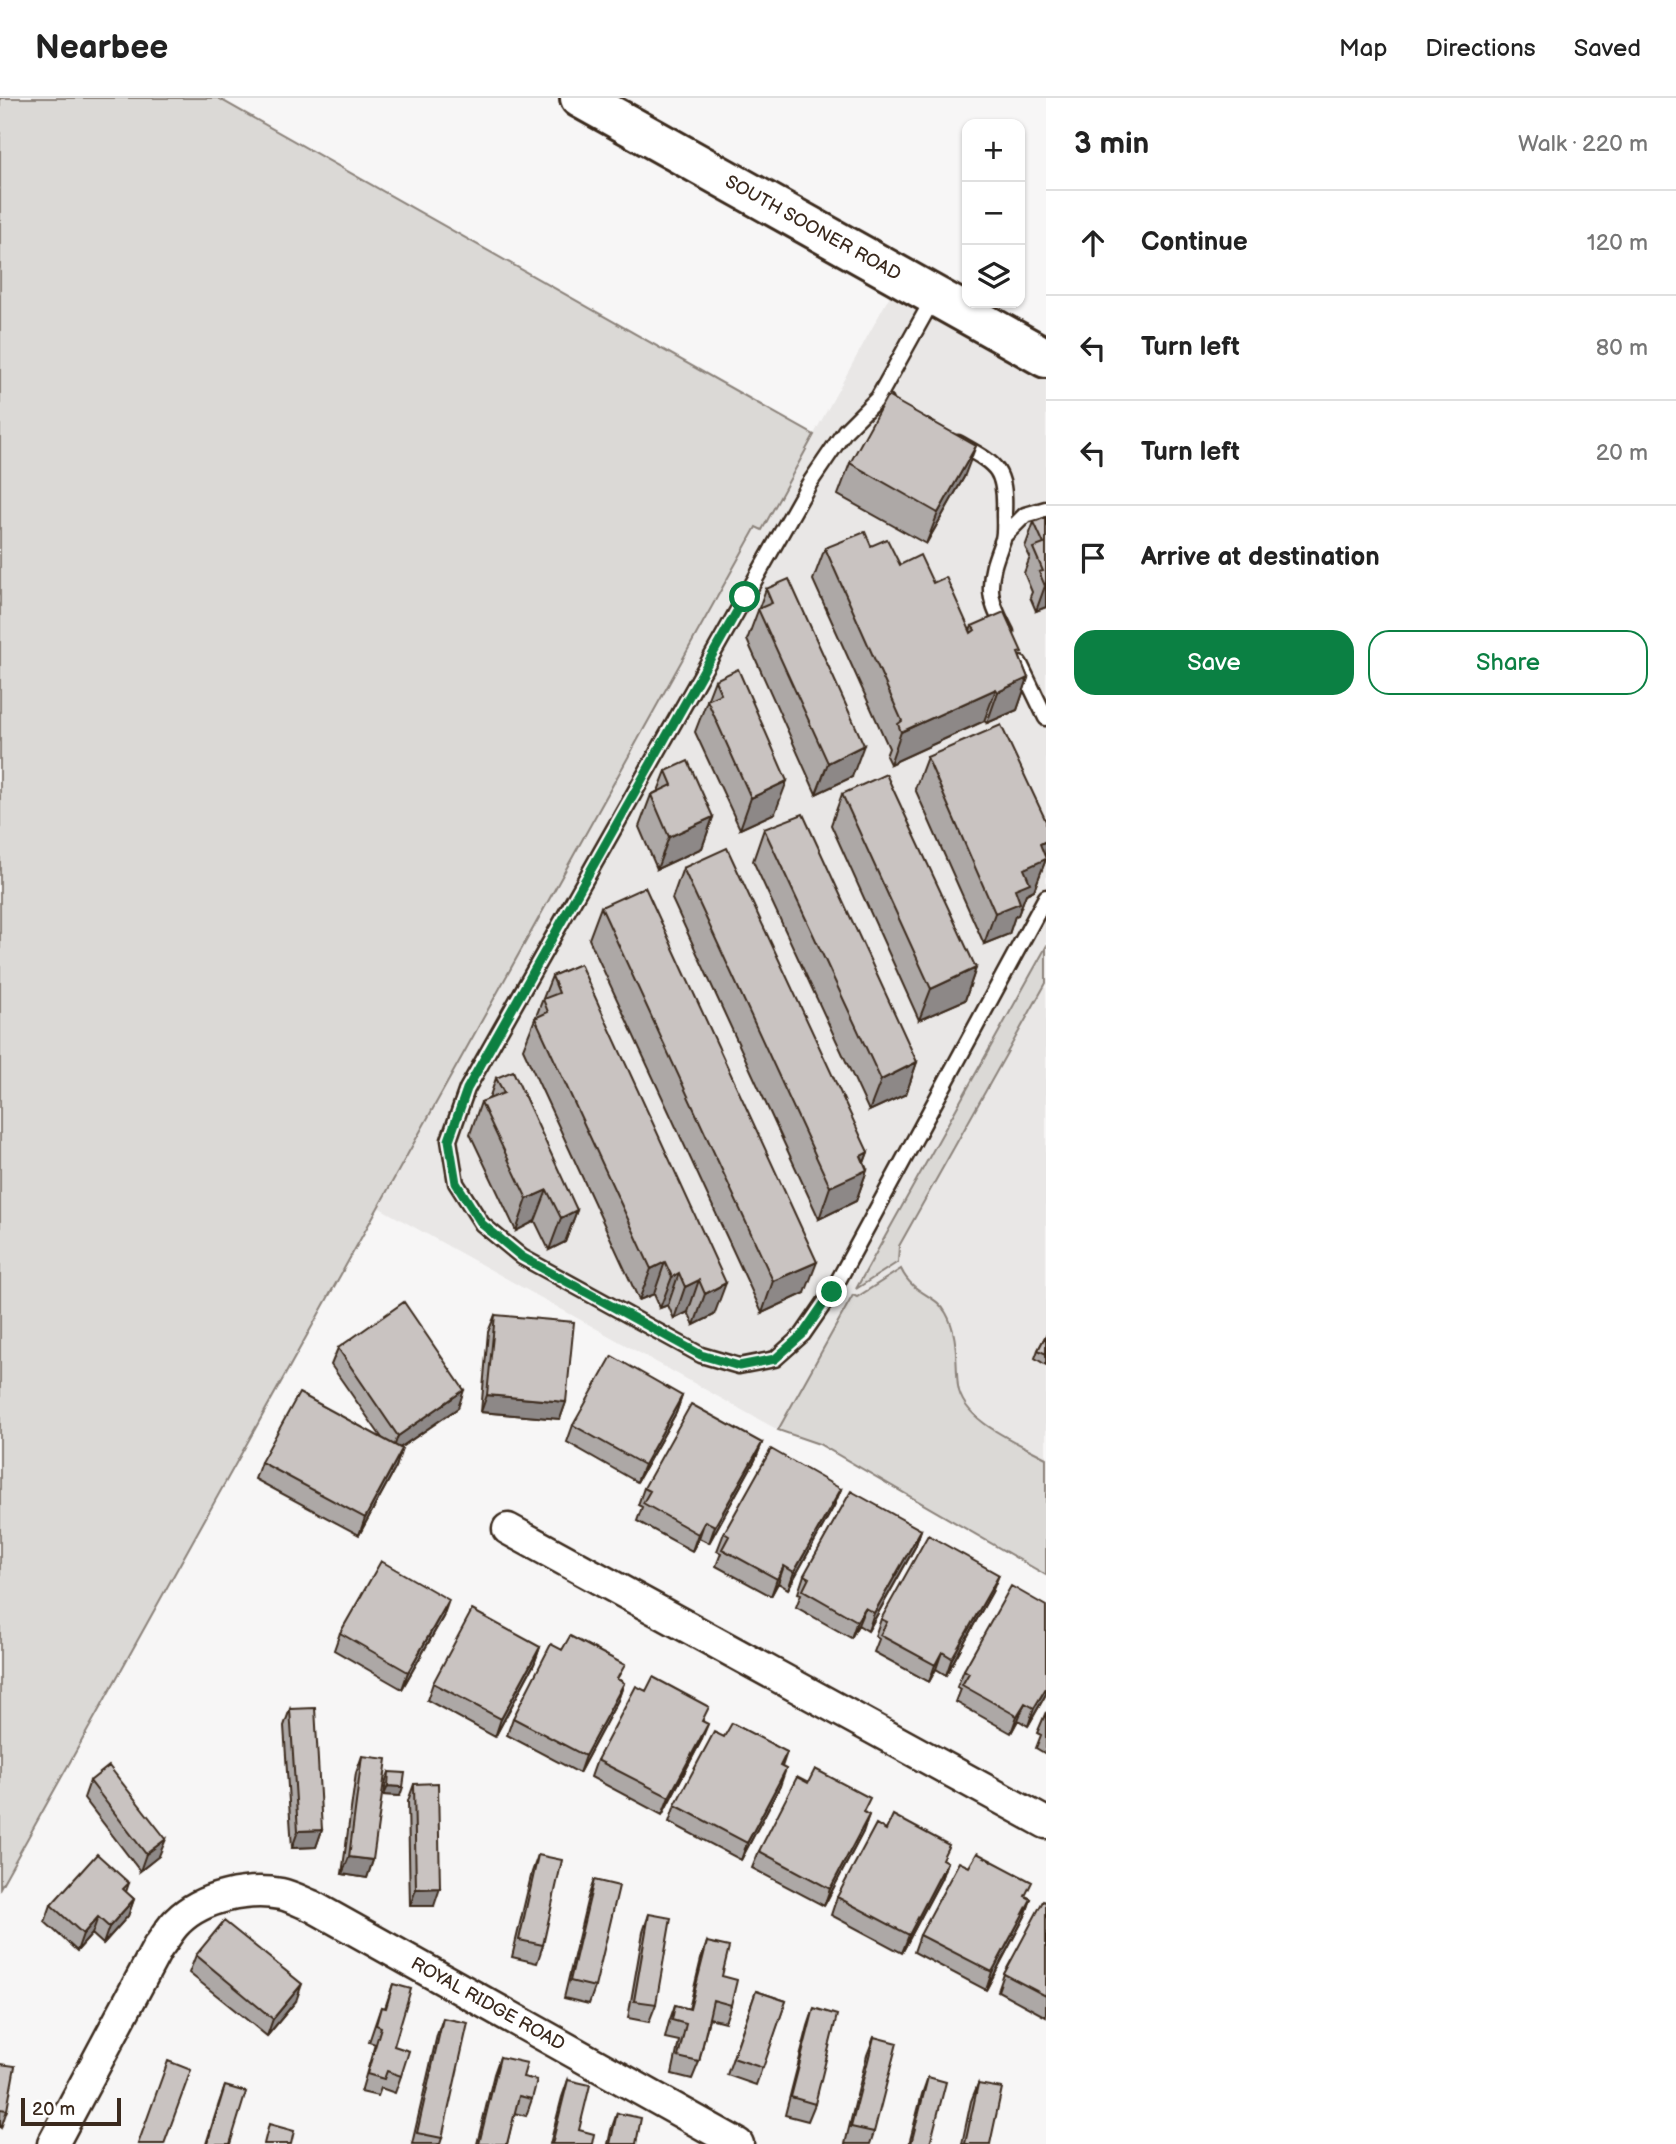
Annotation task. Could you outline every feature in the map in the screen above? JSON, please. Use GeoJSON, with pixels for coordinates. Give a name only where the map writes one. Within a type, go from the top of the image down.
{"type":"FeatureCollection","features":[{"type":"Feature","properties":{"kind":"main road","name":"SOUTH SOONER ROAD"},"geometry":{"type":"LineString","coordinates":[[580,98],[1046,358]]}},
{"type":"Feature","properties":{"kind":"street"},"geometry":{"type":"LineString","coordinates":[[508,1529],[1046,1823]]}},
{"type":"Feature","properties":{"kind":"street","name":"ROYAL RIDGE ROAD"},"geometry":{"type":"LineString","coordinates":[[53,2144],[158,1947],[178,1920],[201,1905],[230,1895],[254,1892],[282,1894],[312,1906],[738,2144]]}},
{"type":"Feature","properties":{"kind":"lane"},"geometry":{"type":"LineString","coordinates":[[934,296],[878,398],[845,431],[809,484],[467,1089],[449,1140],[456,1183],[482,1224],[522,1257],[701,1355],[739,1366],[775,1359],[803,1334],[832,1292],[1046,897]]}},
{"type":"Feature","properties":{"kind":"lane"},"geometry":{"type":"LineString","coordinates":[[878,398],[902,411]]}},
{"type":"Feature","properties":{"kind":"lane"},"geometry":{"type":"LineString","coordinates":[[950,438],[985,458],[1000,472],[1005,493],[1004,536],[993,563],[990,589],[996,611],[1046,718]]}},
{"type":"Feature","properties":{"kind":"lane"},"geometry":{"type":"LineString","coordinates":[[1004,536],[1025,515],[1046,509]]}},
{"type":"Feature","properties":{"kind":"shaded area"},"geometry":{"type":"Polygon","coordinates":[[[0,98],[218,98],[814,435],[762,530],[756,527],[0,1888],[0,98]]]}},
{"type":"Feature","properties":{"kind":"shaded area"},"geometry":{"type":"Polygon","coordinates":[[[900,277],[1046,358],[1046,1575],[819,1444],[778,1430],[378,1207],[756,527],[762,529],[900,277]]]}},
{"type":"Feature","properties":{"kind":"shaded area"},"geometry":{"type":"Polygon","coordinates":[[[1046,947],[1046,983],[899,1246],[898,1262],[856,1289],[1046,947]]]}},
{"type":"Feature","properties":{"kind":"shaded area"},"geometry":{"type":"Polygon","coordinates":[[[901,1269],[912,1284],[946,1313],[955,1340],[958,1386],[962,1399],[970,1410],[993,1430],[1046,1458],[1046,1575],[819,1444],[778,1430],[853,1295],[857,1297],[901,1269]]]}},
{"type":"Feature","properties":{"kind":"building"},"geometry":{"type":"Polygon","coordinates":[[[887,396],[976,446],[938,513],[850,463],[887,396]]]}},
{"type":"Feature","properties":{"kind":"building"},"geometry":{"type":"Polygon","coordinates":[[[1046,517],[1045,586],[1039,572],[1043,571],[1033,548],[1044,544],[1034,522],[1046,517]]]}},
{"type":"Feature","properties":{"kind":"building"},"geometry":{"type":"Polygon","coordinates":[[[865,532],[871,546],[887,539],[900,565],[920,555],[933,583],[946,577],[971,633],[975,630],[972,626],[1004,612],[1022,652],[1018,653],[1028,678],[998,692],[996,689],[901,732],[898,724],[902,721],[825,548],[865,532]]]}},
{"type":"Feature","properties":{"kind":"building"},"geometry":{"type":"Polygon","coordinates":[[[789,579],[864,745],[828,763],[758,609],[772,603],[766,589],[789,579]]]}},
{"type":"Feature","properties":{"kind":"building"},"geometry":{"type":"Polygon","coordinates":[[[738,669],[787,781],[751,798],[707,700],[721,694],[715,680],[738,669]]]}},
{"type":"Feature","properties":{"kind":"building"},"geometry":{"type":"Polygon","coordinates":[[[1001,725],[1046,821],[1046,841],[1040,844],[1046,859],[1024,869],[1030,883],[1015,889],[1020,903],[995,913],[927,757],[1001,725]]]}},
{"type":"Feature","properties":{"kind":"building"},"geometry":{"type":"Polygon","coordinates":[[[688,761],[713,817],[669,837],[651,795],[672,785],[666,771],[688,761]]]}},
{"type":"Feature","properties":{"kind":"building"},"geometry":{"type":"Polygon","coordinates":[[[886,774],[976,968],[931,989],[842,794],[886,774]]]}},
{"type":"Feature","properties":{"kind":"building"},"geometry":{"type":"Polygon","coordinates":[[[803,814],[917,1062],[881,1080],[764,829],[803,814]]]}},
{"type":"Feature","properties":{"kind":"building"},"geometry":{"type":"Polygon","coordinates":[[[727,848],[868,1152],[861,1156],[867,1170],[830,1187],[683,868],[727,848]]]}},
{"type":"Feature","properties":{"kind":"building"},"geometry":{"type":"Polygon","coordinates":[[[645,887],[817,1262],[773,1281],[601,907],[645,887]]]}},
{"type":"Feature","properties":{"kind":"building"},"geometry":{"type":"Polygon","coordinates":[[[580,964],[726,1283],[705,1294],[699,1280],[685,1287],[679,1273],[672,1277],[665,1262],[651,1269],[535,1018],[548,1012],[543,999],[559,993],[552,976],[580,964]]]}},
{"type":"Feature","properties":{"kind":"building"},"geometry":{"type":"Polygon","coordinates":[[[513,1071],[577,1210],[561,1218],[547,1190],[527,1199],[481,1102],[504,1093],[496,1078],[513,1071]]]}},
{"type":"Feature","properties":{"kind":"building"},"geometry":{"type":"Polygon","coordinates":[[[404,1302],[464,1390],[398,1436],[338,1348],[404,1302]]]}},
{"type":"Feature","properties":{"kind":"building"},"geometry":{"type":"Polygon","coordinates":[[[495,1315],[574,1322],[566,1402],[487,1395],[495,1315]]]}},
{"type":"Feature","properties":{"kind":"building"},"geometry":{"type":"Polygon","coordinates":[[[1046,1335],[1046,1354],[1038,1350],[1046,1335]]]}},
{"type":"Feature","properties":{"kind":"building"},"geometry":{"type":"Polygon","coordinates":[[[612,1356],[682,1396],[644,1465],[573,1425],[612,1356]]]}},
{"type":"Feature","properties":{"kind":"building"},"geometry":{"type":"Polygon","coordinates":[[[299,1393],[402,1449],[365,1518],[261,1462],[299,1393]]]}},
{"type":"Feature","properties":{"kind":"building"},"geometry":{"type":"Polygon","coordinates":[[[691,1404],[762,1443],[715,1526],[705,1521],[698,1534],[643,1503],[650,1491],[644,1488],[691,1404]]]}},
{"type":"Feature","properties":{"kind":"building"},"geometry":{"type":"Polygon","coordinates":[[[771,1449],[841,1489],[794,1572],[784,1566],[777,1579],[722,1549],[729,1536],[724,1533],[771,1449]]]}},
{"type":"Feature","properties":{"kind":"building"},"geometry":{"type":"Polygon","coordinates":[[[851,1491],[921,1530],[874,1613],[865,1608],[857,1621],[803,1590],[809,1578],[804,1575],[851,1491]]]}},
{"type":"Feature","properties":{"kind":"building"},"geometry":{"type":"Polygon","coordinates":[[[928,1535],[999,1575],[952,1658],[942,1652],[935,1665],[880,1635],[887,1622],[881,1619],[928,1535]]]}},
{"type":"Feature","properties":{"kind":"building"},"geometry":{"type":"Polygon","coordinates":[[[381,1561],[449,1600],[408,1672],[340,1633],[381,1561]]]}},
{"type":"Feature","properties":{"kind":"building"},"geometry":{"type":"Polygon","coordinates":[[[1011,1586],[1046,1606],[1046,1688],[1034,1708],[1025,1703],[1017,1716],[962,1685],[969,1673],[964,1670],[1011,1586]]]}},
{"type":"Feature","properties":{"kind":"building"},"geometry":{"type":"Polygon","coordinates":[[[472,1610],[540,1647],[501,1719],[433,1683],[472,1610]]]}},
{"type":"Feature","properties":{"kind":"building"},"geometry":{"type":"Polygon","coordinates":[[[570,1636],[625,1665],[617,1679],[624,1683],[585,1756],[513,1718],[551,1644],[562,1650],[570,1636]]]}},
{"type":"Feature","properties":{"kind":"building"},"geometry":{"type":"Polygon","coordinates":[[[653,1677],[709,1707],[702,1721],[708,1724],[669,1797],[597,1760],[636,1686],[646,1691],[653,1677]]]}},
{"type":"Feature","properties":{"kind":"building"},"geometry":{"type":"Polygon","coordinates":[[[315,1708],[322,1830],[298,1831],[290,1709],[315,1708]]]}},
{"type":"Feature","properties":{"kind":"building"},"geometry":{"type":"Polygon","coordinates":[[[732,1723],[787,1752],[780,1766],[786,1769],[747,1843],[675,1805],[714,1732],[724,1737],[732,1723]]]}},
{"type":"Feature","properties":{"kind":"building"},"geometry":{"type":"Polygon","coordinates":[[[362,1756],[387,1759],[373,1860],[349,1857],[362,1756]]]}},
{"type":"Feature","properties":{"kind":"building"},"geometry":{"type":"Polygon","coordinates":[[[109,1766],[166,1839],[146,1854],[90,1781],[109,1766]]]}},
{"type":"Feature","properties":{"kind":"building"},"geometry":{"type":"Polygon","coordinates":[[[815,1769],[870,1798],[863,1812],[869,1815],[830,1889],[759,1851],[797,1777],[808,1783],[815,1769]]]}},
{"type":"Feature","properties":{"kind":"building"},"geometry":{"type":"Polygon","coordinates":[[[389,1772],[405,1773],[403,1787],[388,1786],[389,1772]]]}},
{"type":"Feature","properties":{"kind":"building"},"geometry":{"type":"Polygon","coordinates":[[[438,1783],[440,1888],[416,1889],[414,1784],[438,1783]]]}},
{"type":"Feature","properties":{"kind":"building"},"geometry":{"type":"Polygon","coordinates":[[[893,1815],[949,1845],[942,1859],[947,1862],[909,1935],[837,1897],[876,1824],[886,1830],[893,1815]]]}},
{"type":"Feature","properties":{"kind":"building"},"geometry":{"type":"Polygon","coordinates":[[[977,1853],[1032,1882],[1025,1896],[1031,1899],[992,1972],[920,1935],[959,1862],[969,1867],[977,1853]]]}},
{"type":"Feature","properties":{"kind":"building"},"geometry":{"type":"Polygon","coordinates":[[[97,1854],[129,1883],[123,1889],[134,1899],[109,1927],[98,1917],[83,1934],[51,1905],[97,1854]]]}},
{"type":"Feature","properties":{"kind":"building"},"geometry":{"type":"Polygon","coordinates":[[[538,1855],[562,1860],[543,1945],[519,1940],[538,1855]]]}},
{"type":"Feature","properties":{"kind":"building"},"geometry":{"type":"Polygon","coordinates":[[[594,1880],[619,1886],[595,1987],[570,1981],[594,1880]]]}},
{"type":"Feature","properties":{"kind":"building"},"geometry":{"type":"Polygon","coordinates":[[[1043,1901],[1046,1902],[1046,1996],[1004,1974],[1043,1901]]]}},
{"type":"Feature","properties":{"kind":"building"},"geometry":{"type":"Polygon","coordinates":[[[649,1914],[671,1918],[656,2004],[634,2001],[649,1914]]]}},
{"type":"Feature","properties":{"kind":"building"},"geometry":{"type":"Polygon","coordinates":[[[224,1921],[302,1984],[273,2019],[196,1955],[224,1921]]]}},
{"type":"Feature","properties":{"kind":"building"},"geometry":{"type":"Polygon","coordinates":[[[707,1942],[729,1947],[722,1976],[737,1980],[731,2005],[713,2000],[699,2062],[678,2057],[686,2024],[672,2020],[675,2005],[690,2009],[707,1942]]]}},
{"type":"Feature","properties":{"kind":"building"},"geometry":{"type":"Polygon","coordinates":[[[393,1984],[411,1989],[394,2046],[409,2051],[401,2076],[387,2071],[384,2079],[367,2074],[381,2027],[376,2025],[381,2007],[386,2008],[393,1984]]]}},
{"type":"Feature","properties":{"kind":"building"},"geometry":{"type":"Polygon","coordinates":[[[756,1991],[786,2001],[763,2068],[733,2058],[756,1991]]]}},
{"type":"Feature","properties":{"kind":"building"},"geometry":{"type":"Polygon","coordinates":[[[814,2008],[837,2015],[815,2104],[791,2097],[814,2008]]]}},
{"type":"Feature","properties":{"kind":"building"},"geometry":{"type":"Polygon","coordinates":[[[443,2018],[468,2023],[442,2138],[417,2133],[443,2018]]]}},
{"type":"Feature","properties":{"kind":"building"},"geometry":{"type":"Polygon","coordinates":[[[874,2037],[897,2043],[874,2132],[851,2127],[874,2037]]]}},
{"type":"Feature","properties":{"kind":"building"},"geometry":{"type":"Polygon","coordinates":[[[500,2057],[527,2063],[523,2077],[537,2080],[532,2099],[519,2096],[507,2144],[479,2144],[500,2057]]]}},
{"type":"Feature","properties":{"kind":"building"},"geometry":{"type":"Polygon","coordinates":[[[168,2061],[191,2070],[164,2144],[138,2144],[168,2061]]]}},
{"type":"Feature","properties":{"kind":"building"},"geometry":{"type":"Polygon","coordinates":[[[0,2064],[15,2066],[7,2110],[0,2109],[0,2064]]]}},
{"type":"Feature","properties":{"kind":"building"},"geometry":{"type":"Polygon","coordinates":[[[928,2077],[946,2082],[930,2144],[911,2144],[928,2077]]]}},
{"type":"Feature","properties":{"kind":"building"},"geometry":{"type":"Polygon","coordinates":[[[568,2080],[590,2085],[579,2130],[594,2134],[592,2144],[552,2144],[568,2080]]]}},
{"type":"Feature","properties":{"kind":"building"},"geometry":{"type":"Polygon","coordinates":[[[978,2084],[1002,2088],[990,2144],[965,2144],[978,2084]]]}},
{"type":"Feature","properties":{"kind":"building"},"geometry":{"type":"Polygon","coordinates":[[[225,2086],[246,2092],[230,2144],[207,2144],[225,2086]]]}},
{"type":"Feature","properties":{"kind":"building"},"geometry":{"type":"Polygon","coordinates":[[[617,2113],[641,2118],[636,2144],[610,2144],[617,2113]]]}},
{"type":"Feature","properties":{"kind":"building"},"geometry":{"type":"Polygon","coordinates":[[[269,2124],[294,2131],[291,2144],[264,2144],[269,2124]]]}},
{"type":"Feature","properties":{"kind":"route"},"geometry":{"type":"LineString","coordinates":[[745,597],[467,1089],[449,1140],[456,1183],[482,1224],[522,1257],[701,1355],[739,1366],[775,1359],[803,1334],[832,1292]]}}]}
